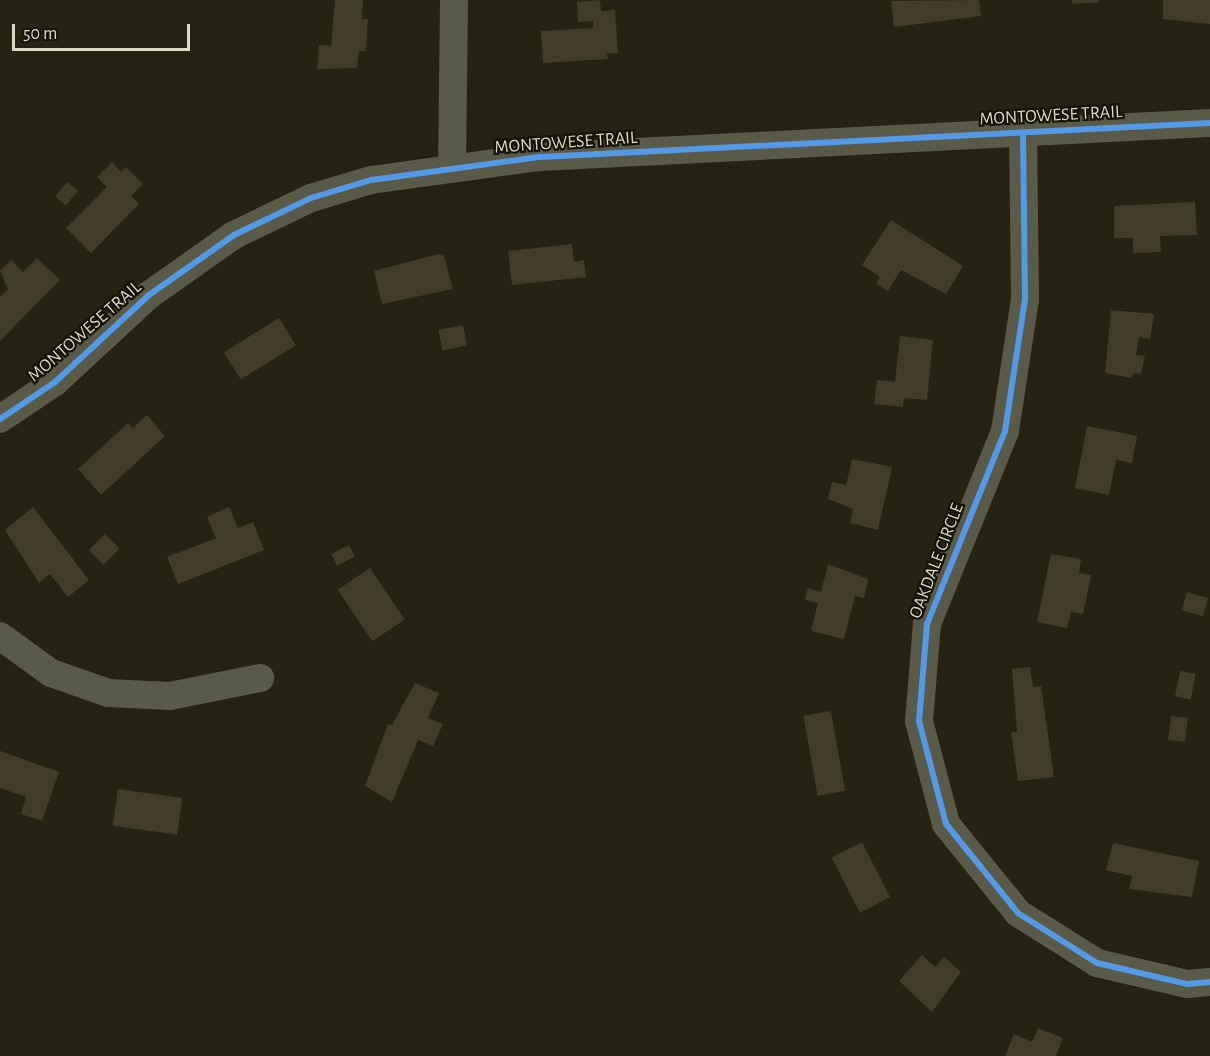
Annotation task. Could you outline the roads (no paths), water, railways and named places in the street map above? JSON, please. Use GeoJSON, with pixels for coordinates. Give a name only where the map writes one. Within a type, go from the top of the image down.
{"type":"FeatureCollection","features":[{"type":"Feature","properties":{"kind":"street"},"geometry":{"type":"LineString","coordinates":[[452,167],[454,0]]}},
{"type":"Feature","properties":{"kind":"street","name":"MONTOWESE TRAIL"},"geometry":{"type":"LineString","coordinates":[[0,419],[55,382],[149,295],[234,235],[311,198],[371,180],[452,167],[1210,123]]}},
{"type":"Feature","properties":{"kind":"street","name":"OAKDALE CIRCLE"},"geometry":{"type":"LineString","coordinates":[[1023,133],[1025,299],[1005,431],[927,624],[920,721],[946,824],[1017,913],[1097,963],[1187,984],[1210,982]]}},
{"type":"Feature","properties":{"kind":"street"},"geometry":{"type":"LineString","coordinates":[[0,636],[51,673],[108,693],[170,696],[260,678]]}}]}
